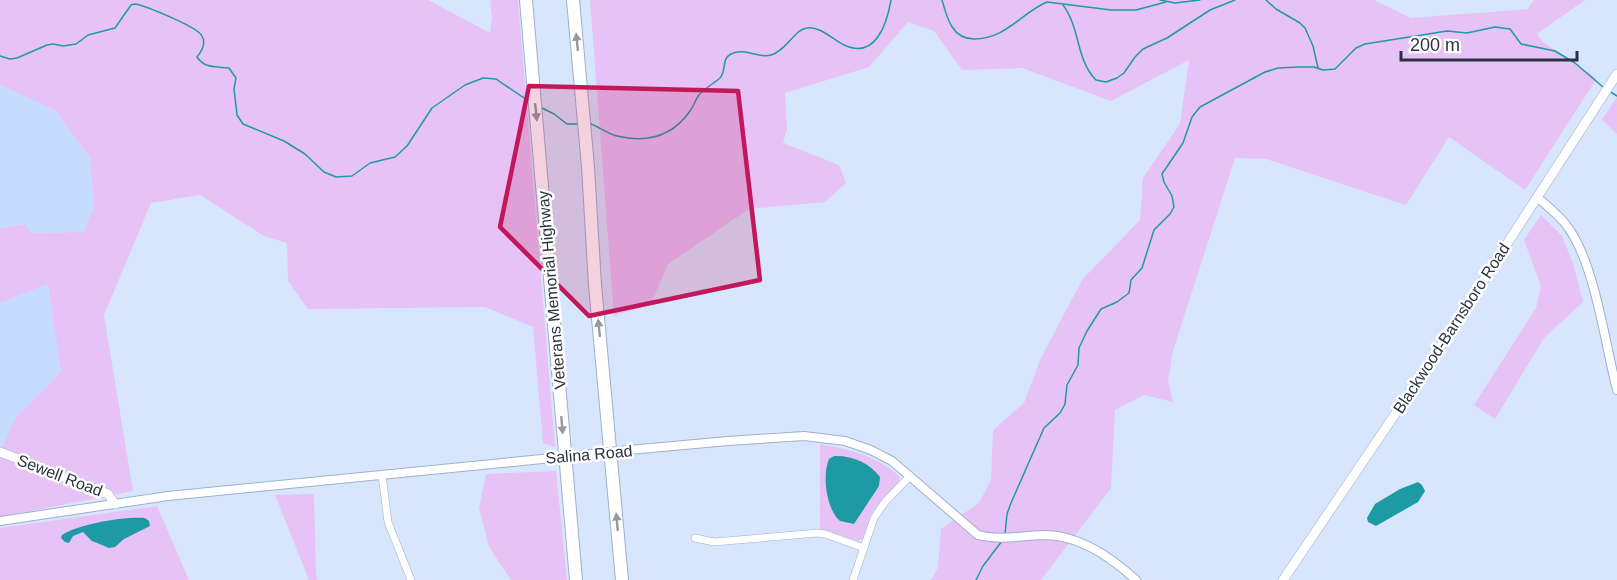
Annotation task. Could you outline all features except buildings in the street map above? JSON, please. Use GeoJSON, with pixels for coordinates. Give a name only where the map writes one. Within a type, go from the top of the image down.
{"type":"FeatureCollection","features":[{"type":"Feature","properties":{"kind":"highway","name":"Veterans Memorial Highway"},"geometry":{"type":"LineString","coordinates":[[526,0],[576,580]]}},
{"type":"Feature","properties":{"kind":"highway"},"geometry":{"type":"LineString","coordinates":[[573,0],[588,167],[595,285],[622,580]]}},
{"type":"Feature","properties":{"kind":"main road","name":"Blackwood-Barnsboro Road"},"geometry":{"type":"LineString","coordinates":[[1283,580],[1432,358],[1617,74]]}},
{"type":"Feature","properties":{"kind":"main road","name":"Sewell Road"},"geometry":{"type":"LineString","coordinates":[[0,452],[108,494],[115,504]]}},
{"type":"Feature","properties":{"kind":"street"},"geometry":{"type":"LineString","coordinates":[[1537,197],[1566,224],[1583,254],[1617,390]]}},
{"type":"Feature","properties":{"kind":"street","name":"Salina Road"},"geometry":{"type":"LineString","coordinates":[[0,521],[204,492],[629,450],[819,436],[845,441],[871,450],[892,461],[973,532],[987,538],[1049,535],[1076,542],[1107,556],[1136,580]]}},
{"type":"Feature","properties":{"kind":"street"},"geometry":{"type":"LineString","coordinates":[[382,475],[388,522],[411,580]]}},
{"type":"Feature","properties":{"kind":"street"},"geometry":{"type":"LineString","coordinates":[[853,580],[879,510],[910,476]]}},
{"type":"Feature","properties":{"kind":"street"},"geometry":{"type":"LineString","coordinates":[[695,537],[714,542],[818,533],[864,548]]}},
{"type":"Feature","properties":{"kind":"highlighted area"},"geometry":{"type":"Polygon","coordinates":[[[529,86],[738,91],[760,280],[589,316],[500,227],[529,86]]]}},
{"type":"Feature","properties":{"kind":"shaded area"},"geometry":{"type":"Polygon","coordinates":[[[0,0],[428,0],[490,33],[492,17],[490,0],[518,0],[555,447],[543,443],[533,327],[485,307],[308,309],[288,281],[287,243],[264,236],[200,195],[151,203],[104,315],[133,491],[0,517],[0,451],[16,417],[61,372],[48,284],[0,303],[0,228],[25,224],[31,233],[84,232],[94,206],[90,158],[56,111],[0,85],[0,0]]]}},
{"type":"Feature","properties":{"kind":"shaded area"},"geometry":{"type":"Polygon","coordinates":[[[590,0],[1374,0],[1411,18],[1528,9],[1534,0],[1585,0],[1537,34],[1543,42],[1597,78],[1525,190],[1449,137],[1406,205],[1266,159],[1235,158],[1173,351],[1168,381],[1173,402],[1144,395],[1115,410],[1111,488],[1041,580],[931,580],[938,568],[941,529],[979,503],[991,480],[993,430],[1024,403],[1040,360],[1082,280],[1140,220],[1143,178],[1180,124],[1189,60],[1111,101],[1022,68],[962,70],[934,31],[908,22],[869,67],[785,93],[787,129],[783,143],[839,165],[846,183],[825,202],[749,209],[668,264],[651,304],[614,316],[590,0]]]}},
{"type":"Feature","properties":{"kind":"shaded area"},"geometry":{"type":"Polygon","coordinates":[[[0,85],[56,111],[90,158],[94,206],[84,232],[31,233],[25,224],[0,228],[0,85]]]}},
{"type":"Feature","properties":{"kind":"shaded area"},"geometry":{"type":"Polygon","coordinates":[[[1617,97],[1617,134],[1602,120],[1617,97]]]}},
{"type":"Feature","properties":{"kind":"shaded area"},"geometry":{"type":"Polygon","coordinates":[[[1541,215],[1562,236],[1573,263],[1583,302],[1544,338],[1495,419],[1474,405],[1536,308],[1541,286],[1524,240],[1541,215]]]}},
{"type":"Feature","properties":{"kind":"shaded area"},"geometry":{"type":"Polygon","coordinates":[[[48,284],[61,372],[16,417],[0,451],[0,303],[48,284]]]}},
{"type":"Feature","properties":{"kind":"shaded area"},"geometry":{"type":"Polygon","coordinates":[[[820,444],[852,451],[872,459],[900,477],[898,483],[874,509],[864,537],[859,541],[820,529],[820,444]]]}},
{"type":"Feature","properties":{"kind":"shaded area"},"geometry":{"type":"Polygon","coordinates":[[[834,456],[860,461],[880,477],[879,486],[854,524],[840,521],[831,508],[826,474],[829,459],[834,456]]]}},
{"type":"Feature","properties":{"kind":"shaded area"},"geometry":{"type":"Polygon","coordinates":[[[556,471],[567,580],[511,580],[489,547],[479,508],[486,474],[556,471]]]}},
{"type":"Feature","properties":{"kind":"shaded area"},"geometry":{"type":"Polygon","coordinates":[[[1418,482],[1425,491],[1418,502],[1376,526],[1368,522],[1367,518],[1375,504],[1400,489],[1418,482]]]}},
{"type":"Feature","properties":{"kind":"shaded area"},"geometry":{"type":"Polygon","coordinates":[[[314,494],[316,576],[318,580],[309,580],[275,495],[314,494]]]}},
{"type":"Feature","properties":{"kind":"shaded area"},"geometry":{"type":"Polygon","coordinates":[[[157,506],[189,580],[0,580],[0,528],[157,506]]]}},
{"type":"Feature","properties":{"kind":"shaded area"},"geometry":{"type":"Polygon","coordinates":[[[126,518],[145,518],[149,521],[150,526],[124,539],[115,547],[109,548],[92,541],[83,532],[73,536],[69,543],[61,538],[69,531],[90,524],[126,518]]]}},
{"type":"Feature","properties":{"kind":"waterway"},"geometry":{"type":"LineString","coordinates":[[588,123],[617,136],[639,139],[658,136],[683,120],[699,95],[720,78],[726,59],[731,54],[741,52],[761,56],[771,55],[781,49],[798,32],[807,28],[822,31],[844,45],[864,48],[878,37],[891,0]]}},
{"type":"Feature","properties":{"kind":"waterway"},"geometry":{"type":"LineString","coordinates":[[942,0],[949,20],[956,31],[960,35],[974,39],[995,35],[1047,2],[1111,10],[1136,10],[1166,2]]}},
{"type":"Feature","properties":{"kind":"waterway"},"geometry":{"type":"LineString","coordinates":[[1160,0],[1175,3],[1200,0]]}},
{"type":"Feature","properties":{"kind":"waterway"},"geometry":{"type":"LineString","coordinates":[[1063,5],[1073,23],[1081,53],[1090,72],[1096,80],[1106,82],[1124,73],[1143,49],[1167,38],[1210,10],[1235,0]]}},
{"type":"Feature","properties":{"kind":"waterway"},"geometry":{"type":"LineString","coordinates":[[1266,0],[1305,28],[1313,46],[1318,68]]}},
{"type":"Feature","properties":{"kind":"waterway"},"geometry":{"type":"LineString","coordinates":[[0,56],[10,59],[17,58],[47,45],[76,44],[88,35],[115,28],[131,5],[135,4],[150,9],[182,22],[202,36],[202,50],[197,57],[204,64],[229,68],[236,78],[234,89],[237,115],[243,124],[284,141],[305,154],[324,172],[336,177],[352,176],[370,163],[395,157],[407,146],[432,108],[465,85],[483,78],[496,79],[530,102]]}},
{"type":"Feature","properties":{"kind":"waterway"},"geometry":{"type":"LineString","coordinates":[[1005,534],[1007,514],[1011,503],[1044,428],[1060,413],[1065,404],[1067,385],[1078,365],[1079,348],[1087,331],[1101,309],[1117,302],[1129,293],[1131,280],[1142,268],[1154,230],[1174,207],[1172,196],[1162,174],[1183,143],[1192,117],[1200,107],[1265,72],[1278,68],[1335,69],[1356,48],[1365,44],[1447,31],[1467,33],[1495,27],[1510,29],[1521,44],[1555,51],[1575,63],[1603,87]]}},
{"type":"Feature","properties":{"kind":"waterway"},"geometry":{"type":"LineString","coordinates":[[1609,91],[1617,96]]}},
{"type":"Feature","properties":{"kind":"waterway"},"geometry":{"type":"LineString","coordinates":[[540,107],[567,124],[578,124]]}},
{"type":"Feature","properties":{"kind":"waterway"},"geometry":{"type":"LineString","coordinates":[[976,580],[983,566],[1002,541]]}}]}
